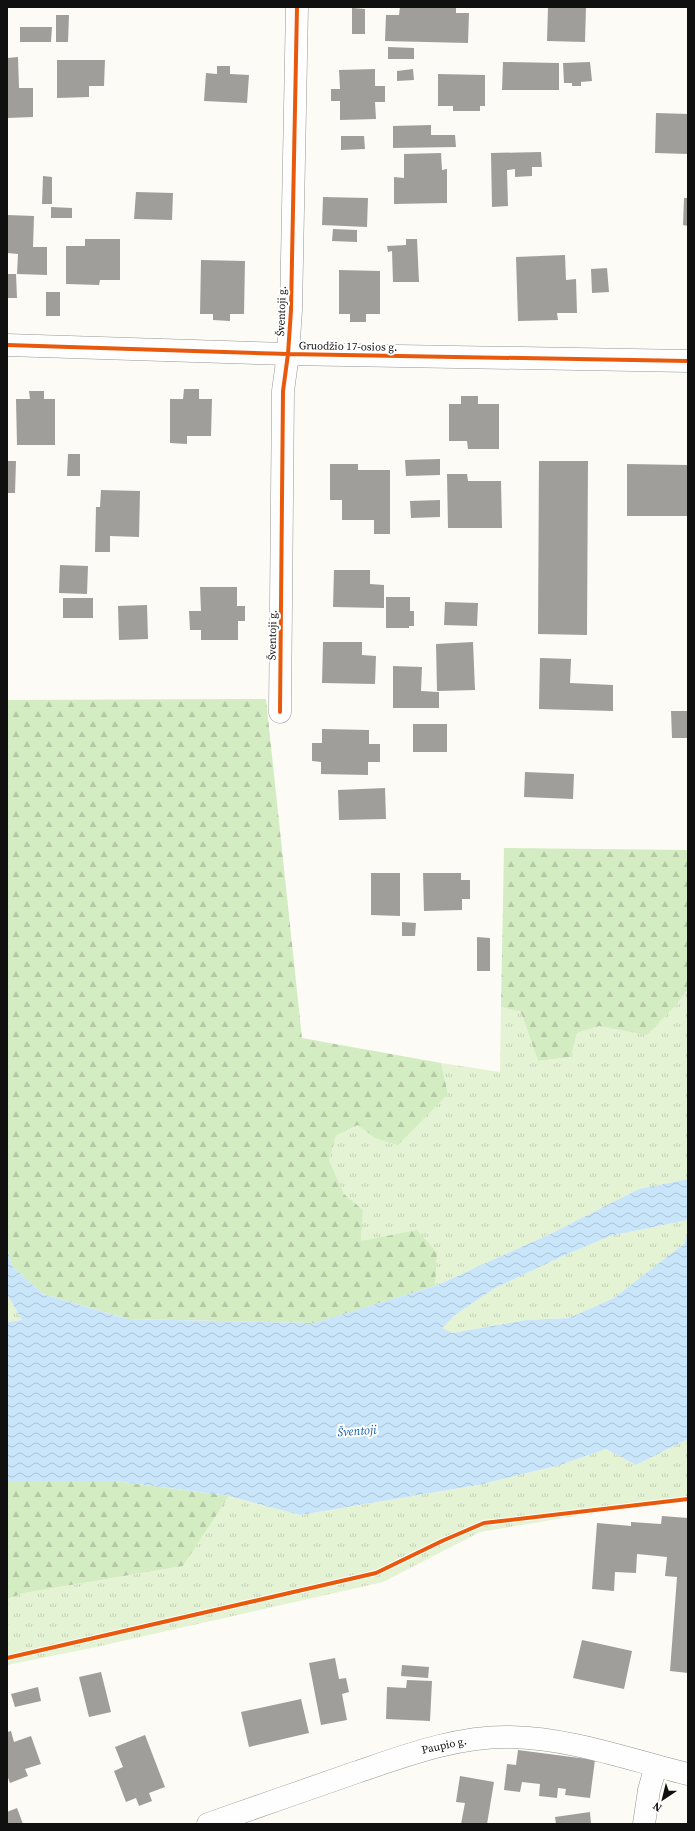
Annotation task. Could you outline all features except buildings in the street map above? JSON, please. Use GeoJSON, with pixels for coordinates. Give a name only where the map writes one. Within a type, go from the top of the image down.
{"type":"FeatureCollection","features":[{"type":"Feature","properties":{"kind":"street","name":"Šventoji g."},"geometry":{"type":"LineString","coordinates":[[280,712],[283,391],[288,354],[291,310],[297,7]]}},
{"type":"Feature","properties":{"kind":"street","name":"Gruodžio 17-osios g."},"geometry":{"type":"LineString","coordinates":[[7,345],[288,354],[688,361]]}},
{"type":"Feature","properties":{"kind":"street","name":"Paupio g."},"geometry":{"type":"LineString","coordinates":[[208,1824],[425,1748],[470,1740],[510,1737],[553,1741],[598,1750],[688,1774]]}},
{"type":"Feature","properties":{"kind":"street"},"geometry":{"type":"LineString","coordinates":[[644,1824],[649,1790],[656,1766]]}},
{"type":"Feature","properties":{"kind":"green space"},"geometry":{"type":"Polygon","coordinates":[[[266,699],[302,1038],[441,1063],[448,1094],[398,1145],[375,1138],[358,1125],[336,1136],[329,1160],[344,1194],[363,1210],[361,1241],[417,1230],[437,1253],[435,1286],[315,1323],[128,1319],[43,1294],[12,1266],[7,1247],[7,700],[266,699]]]}},
{"type":"Feature","properties":{"kind":"green space"},"geometry":{"type":"Polygon","coordinates":[[[504,848],[688,850],[688,989],[677,1004],[647,1035],[599,1026],[577,1033],[571,1057],[538,1061],[521,1012],[501,1007],[504,848]]]}},
{"type":"Feature","properties":{"kind":"green space"},"geometry":{"type":"Polygon","coordinates":[[[688,989],[688,1179],[639,1189],[550,1234],[435,1286],[437,1253],[361,1241],[363,1210],[344,1194],[329,1160],[336,1136],[359,1125],[375,1138],[448,1094],[441,1063],[500,1072],[501,1007],[521,1012],[538,1061],[571,1057],[577,1033],[599,1026],[647,1034],[677,1004],[688,989]]]}},
{"type":"Feature","properties":{"kind":"green space"},"geometry":{"type":"Polygon","coordinates":[[[688,1220],[686,1243],[614,1298],[569,1318],[526,1320],[452,1333],[441,1328],[455,1315],[495,1288],[561,1257],[610,1236],[688,1220]]]}},
{"type":"Feature","properties":{"kind":"green space"},"geometry":{"type":"Polygon","coordinates":[[[7,1294],[22,1320],[7,1322],[7,1294]]]}},
{"type":"Feature","properties":{"kind":"green space"},"geometry":{"type":"Polygon","coordinates":[[[688,1439],[688,1501],[593,1513],[480,1532],[383,1582],[96,1647],[7,1665],[7,1599],[24,1593],[183,1566],[229,1496],[300,1515],[478,1485],[560,1465],[606,1449],[636,1465],[688,1439]]]}},
{"type":"Feature","properties":{"kind":"green space"},"geometry":{"type":"Polygon","coordinates":[[[7,1481],[115,1481],[229,1496],[183,1566],[24,1593],[7,1599],[7,1481]]]}},
{"type":"Feature","properties":{"kind":"water","name":"Šventoji"},"geometry":{"type":"Polygon","coordinates":[[[688,1179],[688,1220],[610,1236],[561,1257],[495,1288],[455,1315],[442,1328],[452,1333],[526,1320],[569,1318],[614,1298],[685,1243],[688,1229],[688,1439],[636,1465],[606,1449],[560,1465],[478,1485],[300,1515],[229,1496],[115,1481],[7,1481],[7,1322],[22,1320],[7,1294],[7,1247],[12,1266],[43,1294],[128,1319],[314,1323],[435,1286],[550,1234],[639,1189],[688,1179]]]}},
{"type":"Feature","properties":{"kind":"cycle path"},"geometry":{"type":"LineString","coordinates":[[280,712],[283,391],[288,354],[291,310],[297,7]]}},
{"type":"Feature","properties":{"kind":"cycle path"},"geometry":{"type":"LineString","coordinates":[[7,345],[288,354],[688,361]]}},
{"type":"Feature","properties":{"kind":"cycle path"},"geometry":{"type":"LineString","coordinates":[[7,1658],[376,1573],[442,1541],[484,1523],[688,1499]]}}]}
